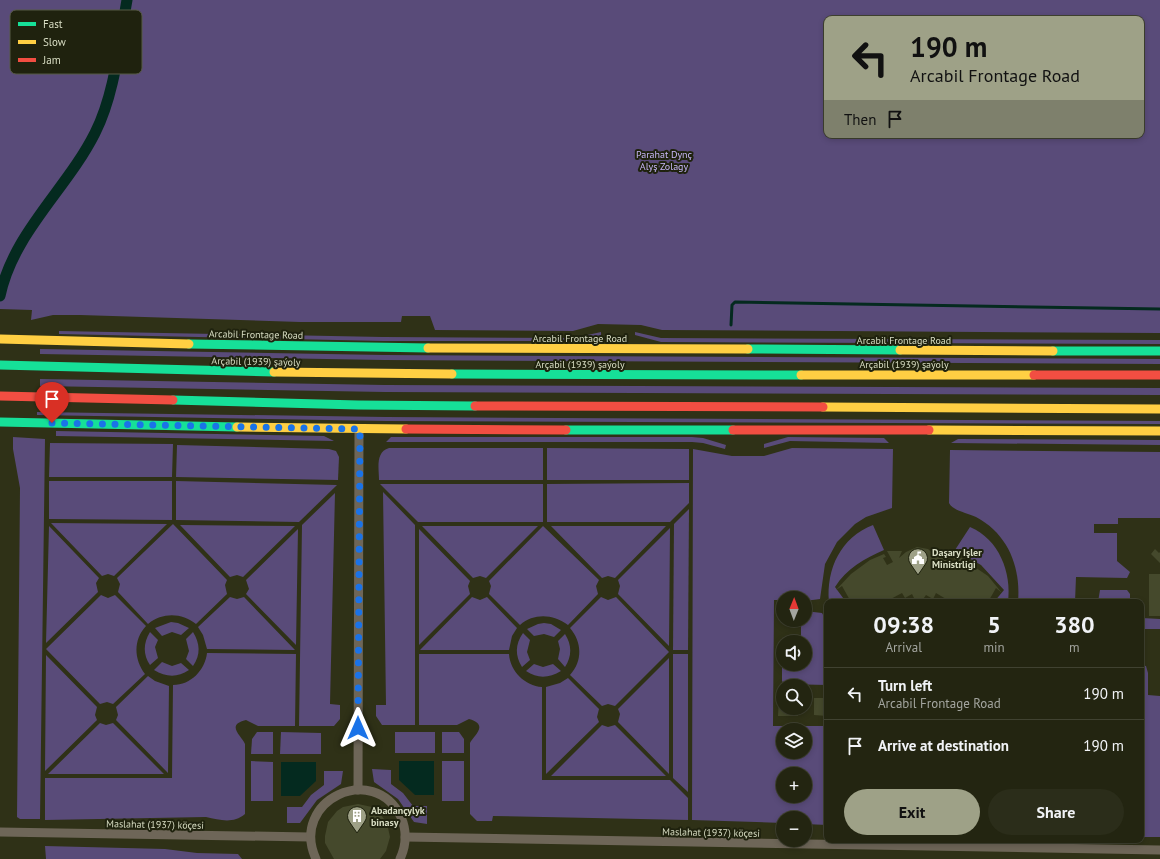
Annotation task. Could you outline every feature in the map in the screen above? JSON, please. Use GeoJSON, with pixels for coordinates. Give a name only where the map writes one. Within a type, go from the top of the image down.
{"type":"FeatureCollection","features":[{"type":"Feature","properties":{"kind":"street","name":"Arcabil Frontage Road"},"geometry":{"type":"LineString","coordinates":[[0,339],[362,348],[1160,352]]}},
{"type":"Feature","properties":{"kind":"street","name":"Arçabil (1939) şaýoly"},"geometry":{"type":"LineString","coordinates":[[0,365],[358,374],[1160,375]]}},
{"type":"Feature","properties":{"kind":"street"},"geometry":{"type":"LineString","coordinates":[[0,396],[366,405],[1160,409]]}},
{"type":"Feature","properties":{"kind":"street"},"geometry":{"type":"LineString","coordinates":[[0,422],[360,429],[1160,431]]}},
{"type":"Feature","properties":{"kind":"street"},"geometry":{"type":"LineString","coordinates":[[358,790],[360,429]]}},
{"type":"Feature","properties":{"kind":"street"},"geometry":{"type":"LineString","coordinates":[[316,859],[310,837],[313,821],[324,804],[342,793],[358,790],[374,793],[388,801],[397,810],[403,821],[405,837],[400,859]]}},
{"type":"Feature","properties":{"kind":"street","name":"Maslahat (1937) köçesi"},"geometry":{"type":"LineString","coordinates":[[0,832],[310,837]]}},
{"type":"Feature","properties":{"kind":"street","name":"Maslahat (1937) köçesi"},"geometry":{"type":"LineString","coordinates":[[405,837],[1160,850]]}},
{"type":"Feature","properties":{"kind":"green space","name":"Parahat Dynç Alyş Zolagy"},"geometry":{"type":"Polygon","coordinates":[[[0,0],[1160,0],[1160,333],[662,330],[641,325],[598,324],[573,331],[435,330],[430,316],[402,316],[401,322],[300,322],[80,315],[53,315],[31,320],[32,310],[0,309],[0,0]]]}},
{"type":"Feature","properties":{"kind":"green space"},"geometry":{"type":"Polygon","coordinates":[[[59,331],[383,337],[574,338],[601,332],[601,336],[574,341],[383,341],[59,334],[59,331]]]}},
{"type":"Feature","properties":{"kind":"green space"},"geometry":{"type":"Polygon","coordinates":[[[635,332],[661,338],[1160,340],[1160,344],[661,342],[635,335],[635,332]]]}},
{"type":"Feature","properties":{"kind":"green space"},"geometry":{"type":"Polygon","coordinates":[[[40,349],[384,355],[1160,359],[1160,364],[384,360],[40,354],[40,349]]]}},
{"type":"Feature","properties":{"kind":"green space"},"geometry":{"type":"Polygon","coordinates":[[[40,379],[385,385],[1160,388],[1160,395],[385,392],[40,386],[40,379]]]}},
{"type":"Feature","properties":{"kind":"green space"},"geometry":{"type":"Polygon","coordinates":[[[37,412],[386,417],[1160,421],[1160,424],[386,421],[37,415],[37,412]]]}},
{"type":"Feature","properties":{"kind":"green space"},"geometry":{"type":"Polygon","coordinates":[[[56,431],[324,436],[334,441],[56,436],[56,431]]]}},
{"type":"Feature","properties":{"kind":"green space"},"geometry":{"type":"Polygon","coordinates":[[[13,437],[45,439],[40,819],[20,819],[17,817],[20,488],[13,449],[13,437]]]}},
{"type":"Feature","properties":{"kind":"green space"},"geometry":{"type":"Polygon","coordinates":[[[391,437],[692,437],[703,438],[726,445],[725,449],[703,443],[692,442],[386,442],[391,437]]]}},
{"type":"Feature","properties":{"kind":"green space"},"geometry":{"type":"Polygon","coordinates":[[[788,437],[884,438],[889,443],[790,441],[764,448],[764,444],[788,437]]]}},
{"type":"Feature","properties":{"kind":"green space"},"geometry":{"type":"Polygon","coordinates":[[[958,439],[1160,440],[1160,445],[951,443],[958,439]]]}},
{"type":"Feature","properties":{"kind":"green space"},"geometry":{"type":"Polygon","coordinates":[[[50,443],[173,444],[172,477],[49,477],[50,443]]]}},
{"type":"Feature","properties":{"kind":"green space"},"geometry":{"type":"Polygon","coordinates":[[[177,445],[329,449],[336,451],[339,457],[338,480],[176,477],[177,445]]]}},
{"type":"Feature","properties":{"kind":"green space"},"geometry":{"type":"Polygon","coordinates":[[[389,448],[543,448],[543,480],[379,480],[378,466],[380,457],[385,450],[389,448]]]}},
{"type":"Feature","properties":{"kind":"green space"},"geometry":{"type":"Polygon","coordinates":[[[547,448],[689,449],[689,480],[547,480],[547,448]]]}},
{"type":"Feature","properties":{"kind":"green space"},"geometry":{"type":"Polygon","coordinates":[[[792,448],[893,449],[892,508],[866,517],[855,524],[837,542],[825,564],[820,599],[812,600],[812,591],[776,591],[776,600],[774,600],[773,726],[776,726],[776,759],[812,759],[812,726],[824,726],[824,825],[812,824],[812,811],[776,811],[776,823],[692,820],[693,449],[732,456],[764,456],[792,448]]]}},
{"type":"Feature","properties":{"kind":"green space"},"geometry":{"type":"Polygon","coordinates":[[[950,450],[1160,452],[1160,518],[1118,518],[1118,524],[1094,524],[1094,533],[1117,533],[1117,561],[1130,572],[1127,578],[1076,577],[1075,599],[1018,599],[1017,576],[1010,553],[1004,542],[987,524],[976,517],[957,510],[949,503],[950,450]]]}},
{"type":"Feature","properties":{"kind":"green space"},"geometry":{"type":"Polygon","coordinates":[[[49,481],[172,481],[172,520],[49,519],[49,481]]]}},
{"type":"Feature","properties":{"kind":"green space"},"geometry":{"type":"Polygon","coordinates":[[[176,481],[337,485],[299,522],[176,520],[176,481]]]}},
{"type":"Feature","properties":{"kind":"green space"},"geometry":{"type":"Polygon","coordinates":[[[689,483],[689,503],[670,522],[547,522],[547,484],[689,483]]]}},
{"type":"Feature","properties":{"kind":"green space"},"geometry":{"type":"Polygon","coordinates":[[[380,484],[543,484],[543,522],[418,522],[380,484]]]}},
{"type":"Feature","properties":{"kind":"green space"},"geometry":{"type":"Polygon","coordinates":[[[383,492],[415,525],[415,725],[382,725],[376,716],[376,705],[386,705],[383,492]]]}},
{"type":"Feature","properties":{"kind":"green space"},"geometry":{"type":"Polygon","coordinates":[[[335,493],[330,704],[340,705],[340,719],[334,726],[299,726],[302,525],[335,493]]]}},
{"type":"Feature","properties":{"kind":"green space"},"geometry":{"type":"Polygon","coordinates":[[[689,509],[688,650],[673,650],[674,524],[689,509]]]}},
{"type":"Feature","properties":{"kind":"green space"},"geometry":{"type":"Polygon","coordinates":[[[51,523],[167,524],[114,576],[108,574],[102,576],[51,523]]]}},
{"type":"Feature","properties":{"kind":"green space"},"geometry":{"type":"Polygon","coordinates":[[[173,524],[227,580],[225,585],[227,594],[196,624],[191,620],[172,615],[160,617],[148,624],[118,592],[120,584],[117,578],[173,524]]]}},
{"type":"Feature","properties":{"kind":"green space"},"geometry":{"type":"Polygon","coordinates":[[[180,525],[295,526],[243,577],[237,575],[230,577],[180,525]]]}},
{"type":"Feature","properties":{"kind":"green space"},"geometry":{"type":"Polygon","coordinates":[[[873,525],[884,550],[850,569],[839,581],[835,587],[844,599],[829,599],[830,578],[833,566],[844,546],[852,537],[873,525]]]}},
{"type":"Feature","properties":{"kind":"green space"},"geometry":{"type":"Polygon","coordinates":[[[49,526],[99,578],[96,583],[98,592],[46,643],[49,526]]]}},
{"type":"Feature","properties":{"kind":"green space"},"geometry":{"type":"Polygon","coordinates":[[[422,526],[538,526],[486,578],[480,576],[473,578],[422,526]]]}},
{"type":"Feature","properties":{"kind":"green space"},"geometry":{"type":"Polygon","coordinates":[[[543,526],[599,580],[596,586],[598,594],[568,625],[562,621],[544,616],[531,618],[520,625],[489,594],[491,586],[489,581],[543,526]]]}},
{"type":"Feature","properties":{"kind":"green space"},"geometry":{"type":"Polygon","coordinates":[[[551,526],[666,526],[615,578],[608,576],[602,578],[551,526]]]}},
{"type":"Feature","properties":{"kind":"green space"},"geometry":{"type":"Polygon","coordinates":[[[970,527],[980,532],[989,540],[996,548],[1005,569],[1008,580],[1008,599],[996,599],[1004,590],[981,565],[955,550],[970,527]]]}},
{"type":"Feature","properties":{"kind":"green space"},"geometry":{"type":"Polygon","coordinates":[[[670,528],[669,646],[618,594],[620,586],[618,580],[670,528]]]}},
{"type":"Feature","properties":{"kind":"green space"},"geometry":{"type":"Polygon","coordinates":[[[298,529],[296,645],[246,594],[249,589],[246,580],[298,529]]]}},
{"type":"Feature","properties":{"kind":"green space"},"geometry":{"type":"Polygon","coordinates":[[[419,529],[470,581],[468,586],[470,594],[419,645],[419,529]]]}},
{"type":"Feature","properties":{"kind":"green space"},"geometry":{"type":"Polygon","coordinates":[[[1100,590],[1127,590],[1130,594],[1130,599],[1098,599],[1100,590]]]}},
{"type":"Feature","properties":{"kind":"green space"},"geometry":{"type":"Polygon","coordinates":[[[101,595],[108,598],[115,595],[146,626],[139,637],[136,650],[141,668],[145,674],[113,704],[107,702],[100,704],[46,649],[101,595]]]}},
{"type":"Feature","properties":{"kind":"green space"},"geometry":{"type":"Polygon","coordinates":[[[230,597],[237,599],[244,597],[295,650],[207,649],[203,635],[198,627],[230,597]]]}},
{"type":"Feature","properties":{"kind":"green space"},"geometry":{"type":"Polygon","coordinates":[[[472,597],[480,600],[487,597],[517,628],[512,636],[509,650],[420,650],[472,597]]]}},
{"type":"Feature","properties":{"kind":"green space"},"geometry":{"type":"Polygon","coordinates":[[[601,597],[608,600],[616,597],[669,652],[615,706],[608,704],[602,706],[570,675],[579,658],[579,645],[570,628],[601,597]]]}},
{"type":"Feature","properties":{"kind":"green space"},"geometry":{"type":"Polygon","coordinates":[[[812,612],[822,613],[824,617],[824,685],[812,685],[812,679],[782,679],[782,671],[812,671],[812,635],[801,635],[801,627],[812,627],[812,612]]]}},
{"type":"Feature","properties":{"kind":"green space"},"geometry":{"type":"Polygon","coordinates":[[[1144,618],[1160,619],[1160,629],[1144,629],[1144,618]]]}},
{"type":"Feature","properties":{"kind":"green space"},"geometry":{"type":"Polygon","coordinates":[[[171,622],[178,623],[189,628],[181,635],[172,632],[162,636],[155,628],[171,622]]]}},
{"type":"Feature","properties":{"kind":"green space"},"geometry":{"type":"Polygon","coordinates":[[[544,623],[551,624],[561,630],[554,637],[544,634],[534,636],[527,629],[544,623]]]}},
{"type":"Feature","properties":{"kind":"green space"},"geometry":{"type":"Polygon","coordinates":[[[150,632],[158,640],[155,647],[158,658],[150,665],[145,653],[145,645],[150,632]]]}},
{"type":"Feature","properties":{"kind":"green space"},"geometry":{"type":"Polygon","coordinates":[[[193,632],[199,649],[196,662],[193,666],[186,659],[189,651],[186,639],[193,632]]]}},
{"type":"Feature","properties":{"kind":"green space"},"geometry":{"type":"Polygon","coordinates":[[[523,633],[530,640],[527,652],[530,660],[522,667],[518,659],[517,646],[523,633]]]}},
{"type":"Feature","properties":{"kind":"green space"},"geometry":{"type":"Polygon","coordinates":[[[565,634],[570,646],[570,655],[565,667],[558,659],[560,649],[558,641],[565,634]]]}},
{"type":"Feature","properties":{"kind":"green space"},"geometry":{"type":"Polygon","coordinates":[[[207,653],[296,654],[295,726],[258,726],[246,720],[240,722],[236,728],[236,731],[245,744],[245,814],[231,820],[206,817],[45,820],[45,778],[172,778],[173,685],[186,682],[196,675],[200,671],[206,659],[207,653]]]}},
{"type":"Feature","properties":{"kind":"green space"},"geometry":{"type":"Polygon","coordinates":[[[419,654],[509,654],[515,672],[524,681],[542,687],[542,780],[670,780],[688,798],[688,820],[493,816],[492,821],[477,821],[470,814],[470,743],[478,731],[478,724],[469,719],[457,725],[419,725],[419,654]]]}},
{"type":"Feature","properties":{"kind":"green space"},"geometry":{"type":"Polygon","coordinates":[[[673,654],[688,654],[688,792],[673,778],[673,654]]]}},
{"type":"Feature","properties":{"kind":"green space"},"geometry":{"type":"Polygon","coordinates":[[[46,655],[97,707],[95,715],[97,720],[45,771],[46,655]]]}},
{"type":"Feature","properties":{"kind":"green space"},"geometry":{"type":"Polygon","coordinates":[[[669,658],[669,774],[618,722],[620,714],[618,709],[669,658]]]}},
{"type":"Feature","properties":{"kind":"green space"},"geometry":{"type":"Polygon","coordinates":[[[162,662],[172,666],[181,663],[189,670],[185,673],[172,676],[154,670],[162,662]]]}},
{"type":"Feature","properties":{"kind":"green space"},"geometry":{"type":"Polygon","coordinates":[[[534,664],[543,667],[553,664],[561,671],[544,677],[530,674],[526,671],[534,664]]]}},
{"type":"Feature","properties":{"kind":"green space"},"geometry":{"type":"Polygon","coordinates":[[[1144,666],[1146,666],[1148,673],[1148,695],[1160,696],[1160,837],[1144,837],[1144,666]]]}},
{"type":"Feature","properties":{"kind":"green space"},"geometry":{"type":"Polygon","coordinates":[[[148,676],[155,681],[169,686],[168,773],[116,720],[118,715],[116,707],[148,676]]]}},
{"type":"Feature","properties":{"kind":"green space"},"geometry":{"type":"Polygon","coordinates":[[[568,678],[599,709],[597,717],[599,722],[546,774],[546,687],[560,683],[568,678]]]}},
{"type":"Feature","properties":{"kind":"green space"},"geometry":{"type":"Polygon","coordinates":[[[100,723],[106,725],[113,723],[164,774],[48,774],[100,723]]]}},
{"type":"Feature","properties":{"kind":"green space"},"geometry":{"type":"Polygon","coordinates":[[[602,725],[608,727],[615,725],[666,776],[551,776],[602,725]]]}},
{"type":"Feature","properties":{"kind":"green space"},"geometry":{"type":"Polygon","coordinates":[[[257,732],[273,732],[273,754],[251,754],[252,739],[257,732]]]}},
{"type":"Feature","properties":{"kind":"green space"},"geometry":{"type":"Polygon","coordinates":[[[281,732],[321,733],[321,754],[280,754],[281,732]]]}},
{"type":"Feature","properties":{"kind":"green space"},"geometry":{"type":"Polygon","coordinates":[[[395,732],[435,732],[435,753],[395,753],[395,732]]]}},
{"type":"Feature","properties":{"kind":"green space"},"geometry":{"type":"Polygon","coordinates":[[[442,732],[459,732],[464,739],[464,753],[442,753],[442,732]]]}},
{"type":"Feature","properties":{"kind":"green space"},"geometry":{"type":"Polygon","coordinates":[[[251,761],[273,762],[273,801],[251,801],[251,761]]]}},
{"type":"Feature","properties":{"kind":"green space"},"geometry":{"type":"Polygon","coordinates":[[[442,761],[464,761],[464,801],[442,801],[442,761]]]}},
{"type":"Feature","properties":{"kind":"green space"},"geometry":{"type":"Polygon","coordinates":[[[372,769],[391,770],[391,784],[403,793],[413,806],[427,806],[427,824],[414,822],[398,799],[374,782],[372,769]]]}},
{"type":"Feature","properties":{"kind":"green space"},"geometry":{"type":"Polygon","coordinates":[[[324,771],[343,771],[341,784],[317,800],[300,823],[287,823],[287,807],[302,807],[311,795],[324,785],[324,771]]]}},
{"type":"Feature","properties":{"kind":"green space"},"geometry":{"type":"Polygon","coordinates":[[[45,846],[165,849],[197,853],[238,854],[242,859],[46,859],[45,846]]]}},
{"type":"Feature","properties":{"kind":"shaded area"},"geometry":{"type":"Polygon","coordinates":[[[399,761],[434,761],[434,795],[415,795],[399,780],[399,761]]]}},
{"type":"Feature","properties":{"kind":"shaded area"},"geometry":{"type":"Polygon","coordinates":[[[281,762],[316,762],[316,781],[300,796],[281,796],[281,762]]]}},
{"type":"Feature","properties":{"kind":"building","name":"Daşary Işler Ministrligi"},"geometry":{"type":"Polygon","coordinates":[[[917,547],[928,549],[937,557],[938,552],[951,552],[945,562],[952,566],[956,560],[954,559],[955,555],[960,557],[988,576],[1002,593],[996,588],[990,599],[946,599],[936,593],[933,599],[926,595],[923,599],[914,599],[912,594],[905,598],[902,593],[891,599],[849,599],[842,586],[836,590],[851,574],[870,560],[884,554],[886,557],[883,558],[887,565],[893,562],[887,551],[902,551],[899,558],[906,552],[917,547]]]}},
{"type":"Feature","properties":{"kind":"building"},"geometry":{"type":"Polygon","coordinates":[[[1155,549],[1159,553],[1160,552],[1160,563],[1151,554],[1155,549]]]}},
{"type":"Feature","properties":{"kind":"building"},"geometry":{"type":"Polygon","coordinates":[[[1149,574],[1160,574],[1160,616],[1149,616],[1149,574]]]}},
{"type":"Feature","properties":{"kind":"building"},"geometry":{"type":"Polygon","coordinates":[[[814,698],[824,698],[824,716],[814,715],[814,698]]]}},
{"type":"Feature","properties":{"kind":"building"},"geometry":{"type":"Polygon","coordinates":[[[778,715],[798,715],[798,716],[778,715]]]}},
{"type":"Feature","properties":{"kind":"building","name":"Abadançylyk binasy"},"geometry":{"type":"Polygon","coordinates":[[[358,804],[372,807],[378,811],[387,823],[390,837],[386,851],[380,859],[334,859],[325,843],[328,822],[337,811],[343,807],[358,804]]]}},
{"type":"Feature","properties":{"kind":"waterway"},"geometry":{"type":"LineString","coordinates":[[125,10],[127,0]]}},
{"type":"Feature","properties":{"kind":"waterway"},"geometry":{"type":"LineString","coordinates":[[0,296],[7,273],[16,252],[28,232],[70,173],[95,133],[102,118],[115,74]]}},
{"type":"Feature","properties":{"kind":"waterway"},"geometry":{"type":"LineString","coordinates":[[731,325],[732,305],[735,302],[1160,309]]}},
{"type":"Feature","properties":{"kind":"traffic: fast"},"geometry":{"type":"LineString","coordinates":[[189,344],[428,348]]}},
{"type":"Feature","properties":{"kind":"traffic: fast"},"geometry":{"type":"LineString","coordinates":[[748,349],[900,350]]}},
{"type":"Feature","properties":{"kind":"traffic: fast"},"geometry":{"type":"LineString","coordinates":[[1053,351],[1160,351]]}},
{"type":"Feature","properties":{"kind":"traffic: fast"},"geometry":{"type":"LineString","coordinates":[[0,365],[274,372]]}},
{"type":"Feature","properties":{"kind":"traffic: fast"},"geometry":{"type":"LineString","coordinates":[[452,374],[801,375]]}},
{"type":"Feature","properties":{"kind":"traffic: fast"},"geometry":{"type":"LineString","coordinates":[[173,400],[358,405],[475,406]]}},
{"type":"Feature","properties":{"kind":"traffic: fast"},"geometry":{"type":"LineString","coordinates":[[0,422],[237,427]]}},
{"type":"Feature","properties":{"kind":"traffic: fast"},"geometry":{"type":"LineString","coordinates":[[566,430],[733,430]]}},
{"type":"Feature","properties":{"kind":"traffic: slow"},"geometry":{"type":"LineString","coordinates":[[0,339],[189,344]]}},
{"type":"Feature","properties":{"kind":"traffic: slow"},"geometry":{"type":"LineString","coordinates":[[428,348],[748,349]]}},
{"type":"Feature","properties":{"kind":"traffic: slow"},"geometry":{"type":"LineString","coordinates":[[900,350],[1053,351]]}},
{"type":"Feature","properties":{"kind":"traffic: slow"},"geometry":{"type":"LineString","coordinates":[[274,372],[452,374]]}},
{"type":"Feature","properties":{"kind":"traffic: slow"},"geometry":{"type":"LineString","coordinates":[[801,375],[1034,375]]}},
{"type":"Feature","properties":{"kind":"traffic: slow"},"geometry":{"type":"LineString","coordinates":[[823,407],[1160,409]]}},
{"type":"Feature","properties":{"kind":"traffic: slow"},"geometry":{"type":"LineString","coordinates":[[237,427],[406,429]]}},
{"type":"Feature","properties":{"kind":"traffic: slow"},"geometry":{"type":"LineString","coordinates":[[929,430],[1160,431]]}},
{"type":"Feature","properties":{"kind":"traffic: jam"},"geometry":{"type":"LineString","coordinates":[[1034,375],[1160,375]]}},
{"type":"Feature","properties":{"kind":"traffic: jam"},"geometry":{"type":"LineString","coordinates":[[0,396],[173,400]]}},
{"type":"Feature","properties":{"kind":"traffic: jam"},"geometry":{"type":"LineString","coordinates":[[475,406],[823,407]]}},
{"type":"Feature","properties":{"kind":"traffic: jam"},"geometry":{"type":"LineString","coordinates":[[406,429],[566,430]]}},
{"type":"Feature","properties":{"kind":"traffic: jam"},"geometry":{"type":"LineString","coordinates":[[733,430],[929,430]]}},
{"type":"Feature","properties":{"kind":"place","name":"Daşary Işler Ministrligi"},"geometry":{"type":"Point","coordinates":[918,575]}},
{"type":"Feature","properties":{"kind":"place","name":"Abadançylyk binasy"},"geometry":{"type":"Point","coordinates":[357,833]}},
{"type":"Feature","properties":{"kind":"route"},"geometry":{"type":"LineString","coordinates":[[52,423],[360,429],[358,728]]}}]}
